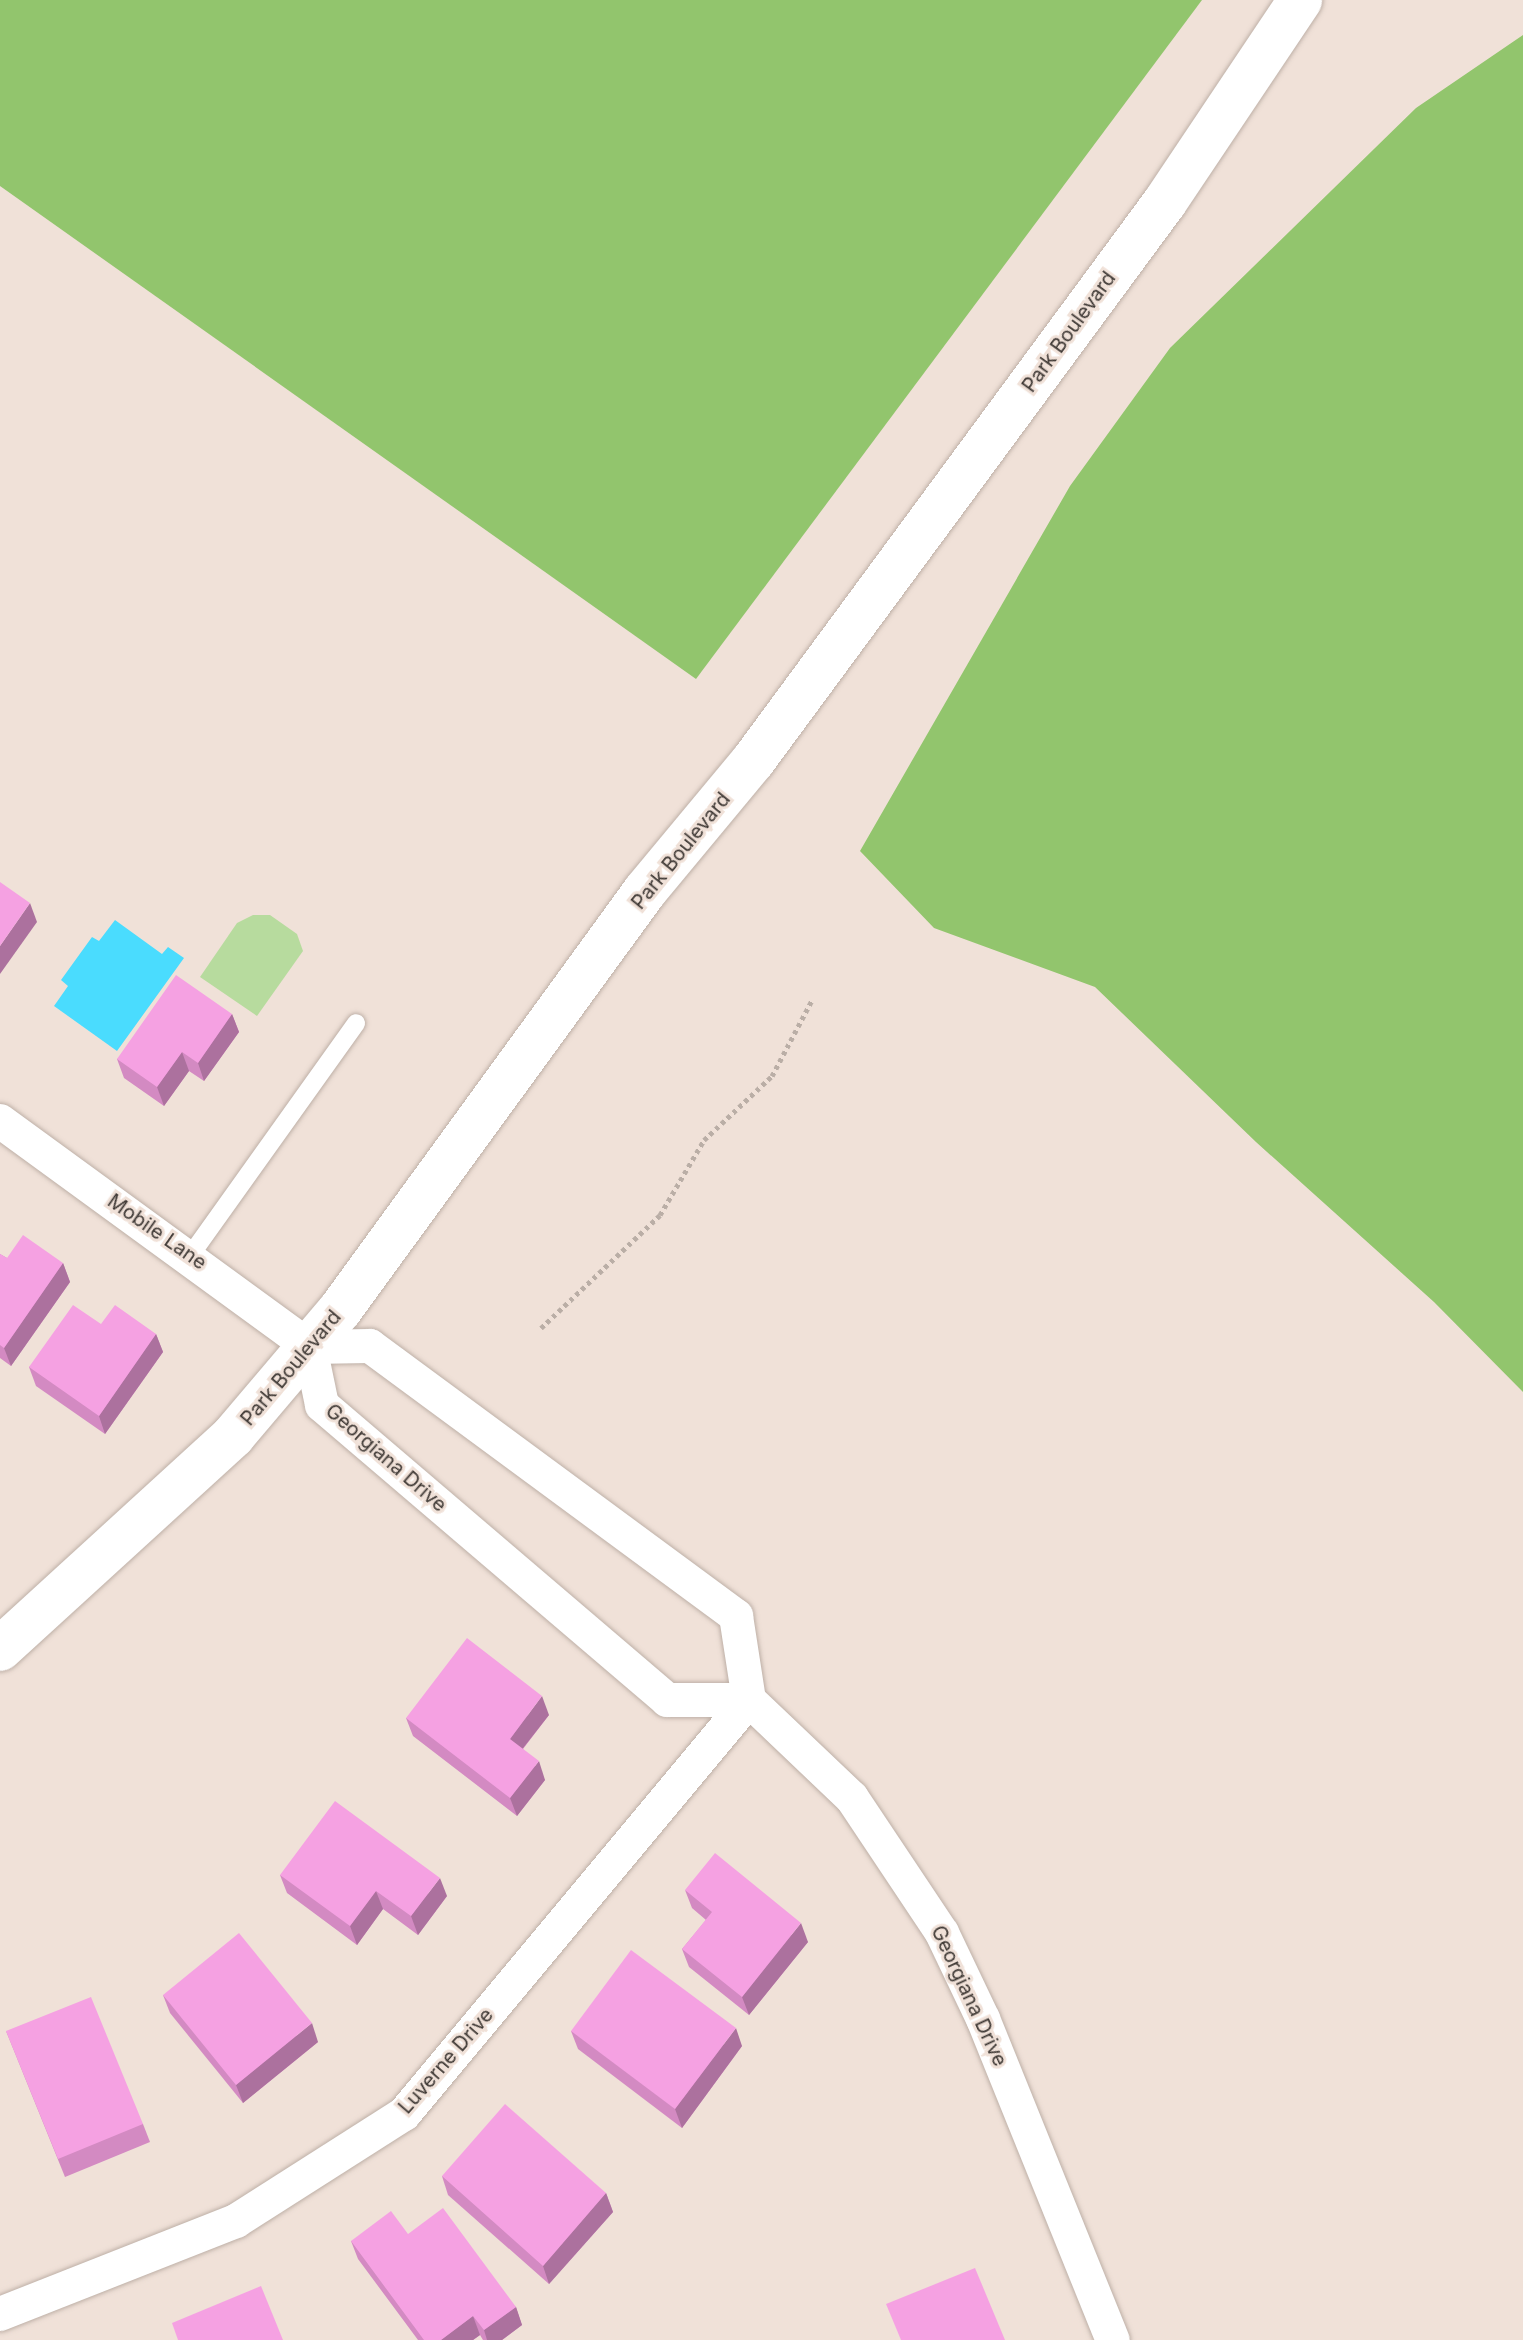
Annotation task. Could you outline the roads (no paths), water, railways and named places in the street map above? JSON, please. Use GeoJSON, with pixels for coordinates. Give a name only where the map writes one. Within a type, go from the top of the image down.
{"type":"FeatureCollection","features":[{"type":"Feature","properties":{"kind":"main road","name":"Park Boulevard"},"geometry":{"type":"LineString","coordinates":[[0,1649],[180,1488],[310,1347],[645,891],[753,761],[1165,202],[1300,0]]}},
{"type":"Feature","properties":{"kind":"street","name":"Mobile Lane"},"geometry":{"type":"LineString","coordinates":[[0,1121],[190,1256],[310,1347]]}},
{"type":"Feature","properties":{"kind":"street"},"geometry":{"type":"LineString","coordinates":[[310,1347],[370,1346],[736,1616],[749,1700]]}},
{"type":"Feature","properties":{"kind":"street","name":"Georgiana Drive"},"geometry":{"type":"LineString","coordinates":[[310,1347],[322,1405],[667,1700],[749,1700],[852,1798],[942,1933],[983,2019],[1113,2340]]}},
{"type":"Feature","properties":{"kind":"street","name":"Luverne Drive"},"geometry":{"type":"LineString","coordinates":[[0,2314],[236,2221],[404,2114],[749,1700]]}},
{"type":"Feature","properties":{"kind":"lane"},"geometry":{"type":"LineString","coordinates":[[190,1256],[356,1023]]}},
{"type":"Feature","properties":{"kind":"water"},"geometry":{"type":"Polygon","coordinates":[[[115,920],[162,954],[168,947],[184,958],[117,1051],[54,1006],[68,986],[61,980],[92,937],[99,941],[115,920]]]}}]}
